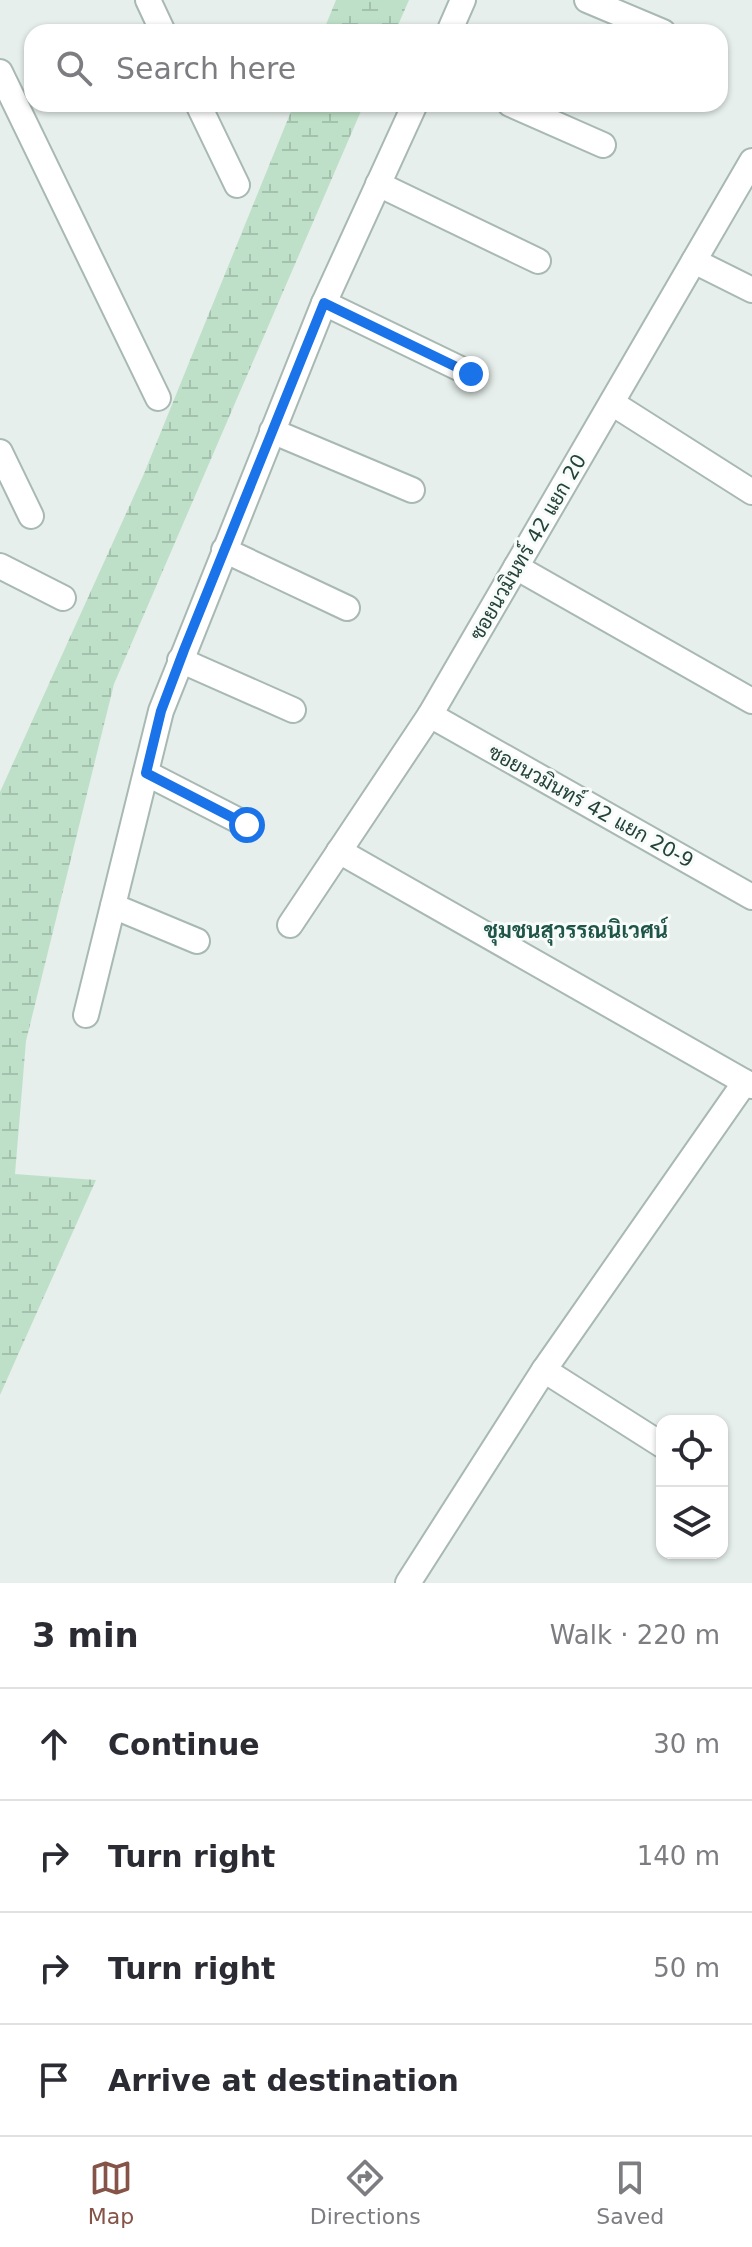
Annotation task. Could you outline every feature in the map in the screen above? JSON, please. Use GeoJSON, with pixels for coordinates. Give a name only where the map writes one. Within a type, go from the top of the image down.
{"type":"FeatureCollection","features":[{"type":"Feature","properties":{"kind":"street"},"geometry":{"type":"LineString","coordinates":[[148,0],[159,24]]}},
{"type":"Feature","properties":{"kind":"street"},"geometry":{"type":"LineString","coordinates":[[452,24],[463,0]]}},
{"type":"Feature","properties":{"kind":"street"},"geometry":{"type":"LineString","coordinates":[[587,0],[644,24]]}},
{"type":"Feature","properties":{"kind":"street"},"geometry":{"type":"LineString","coordinates":[[0,72],[158,398]]}},
{"type":"Feature","properties":{"kind":"street"},"geometry":{"type":"LineString","coordinates":[[202,112],[237,185]]}},
{"type":"Feature","properties":{"kind":"street"},"geometry":{"type":"LineString","coordinates":[[86,1015],[161,711],[324,303],[411,112]]}},
{"type":"Feature","properties":{"kind":"street"},"geometry":{"type":"LineString","coordinates":[[528,112],[603,145]]}},
{"type":"Feature","properties":{"kind":"street","name":"ซอยนวมินทร์ 42 แยก 20"},"geometry":{"type":"LineString","coordinates":[[290,925],[430,715],[752,161]]}},
{"type":"Feature","properties":{"kind":"street"},"geometry":{"type":"LineString","coordinates":[[378,184],[538,261]]}},
{"type":"Feature","properties":{"kind":"street"},"geometry":{"type":"LineString","coordinates":[[694,261],[752,290]]}},
{"type":"Feature","properties":{"kind":"street"},"geometry":{"type":"LineString","coordinates":[[324,303],[471,374]]}},
{"type":"Feature","properties":{"kind":"street"},"geometry":{"type":"LineString","coordinates":[[612,403],[752,492]]}},
{"type":"Feature","properties":{"kind":"street"},"geometry":{"type":"LineString","coordinates":[[272,431],[412,490]]}},
{"type":"Feature","properties":{"kind":"street"},"geometry":{"type":"LineString","coordinates":[[0,452],[31,516]]}},
{"type":"Feature","properties":{"kind":"street"},"geometry":{"type":"LineString","coordinates":[[224,550],[347,608]]}},
{"type":"Feature","properties":{"kind":"street"},"geometry":{"type":"LineString","coordinates":[[0,566],[63,598]]}},
{"type":"Feature","properties":{"kind":"street"},"geometry":{"type":"LineString","coordinates":[[516,567],[752,701]]}},
{"type":"Feature","properties":{"kind":"street"},"geometry":{"type":"LineString","coordinates":[[180,660],[293,710]]}},
{"type":"Feature","properties":{"kind":"street","name":"ซอยนวมินทร์ 42 แยก 20-9"},"geometry":{"type":"LineString","coordinates":[[430,715],[752,897]]}},
{"type":"Feature","properties":{"kind":"street"},"geometry":{"type":"LineString","coordinates":[[146,773],[247,825]]}},
{"type":"Feature","properties":{"kind":"street"},"geometry":{"type":"LineString","coordinates":[[339,851],[748,1084],[544,1370],[408,1583]]}},
{"type":"Feature","properties":{"kind":"street"},"geometry":{"type":"LineString","coordinates":[[113,906],[197,941]]}},
{"type":"Feature","properties":{"kind":"street"},"geometry":{"type":"LineString","coordinates":[[544,1370],[656,1441]]}},
{"type":"Feature","properties":{"kind":"green space"},"geometry":{"type":"Polygon","coordinates":[[[336,0],[409,0],[398,24],[326,24],[336,0]]]}},
{"type":"Feature","properties":{"kind":"green space"},"geometry":{"type":"Polygon","coordinates":[[[291,112],[361,112],[114,684],[26,1041],[15,1174],[96,1180],[0,1395],[0,792],[143,476],[291,112]]]}},
{"type":"Feature","properties":{"kind":"district","name":"ชุมชนสุวรรณนิเวศน์"},"geometry":{"type":"Point","coordinates":[576,930]}},
{"type":"Feature","properties":{"kind":"route"},"geometry":{"type":"LineString","coordinates":[[247,825],[146,773],[161,711],[184,650],[324,303],[471,374]]}}]}
